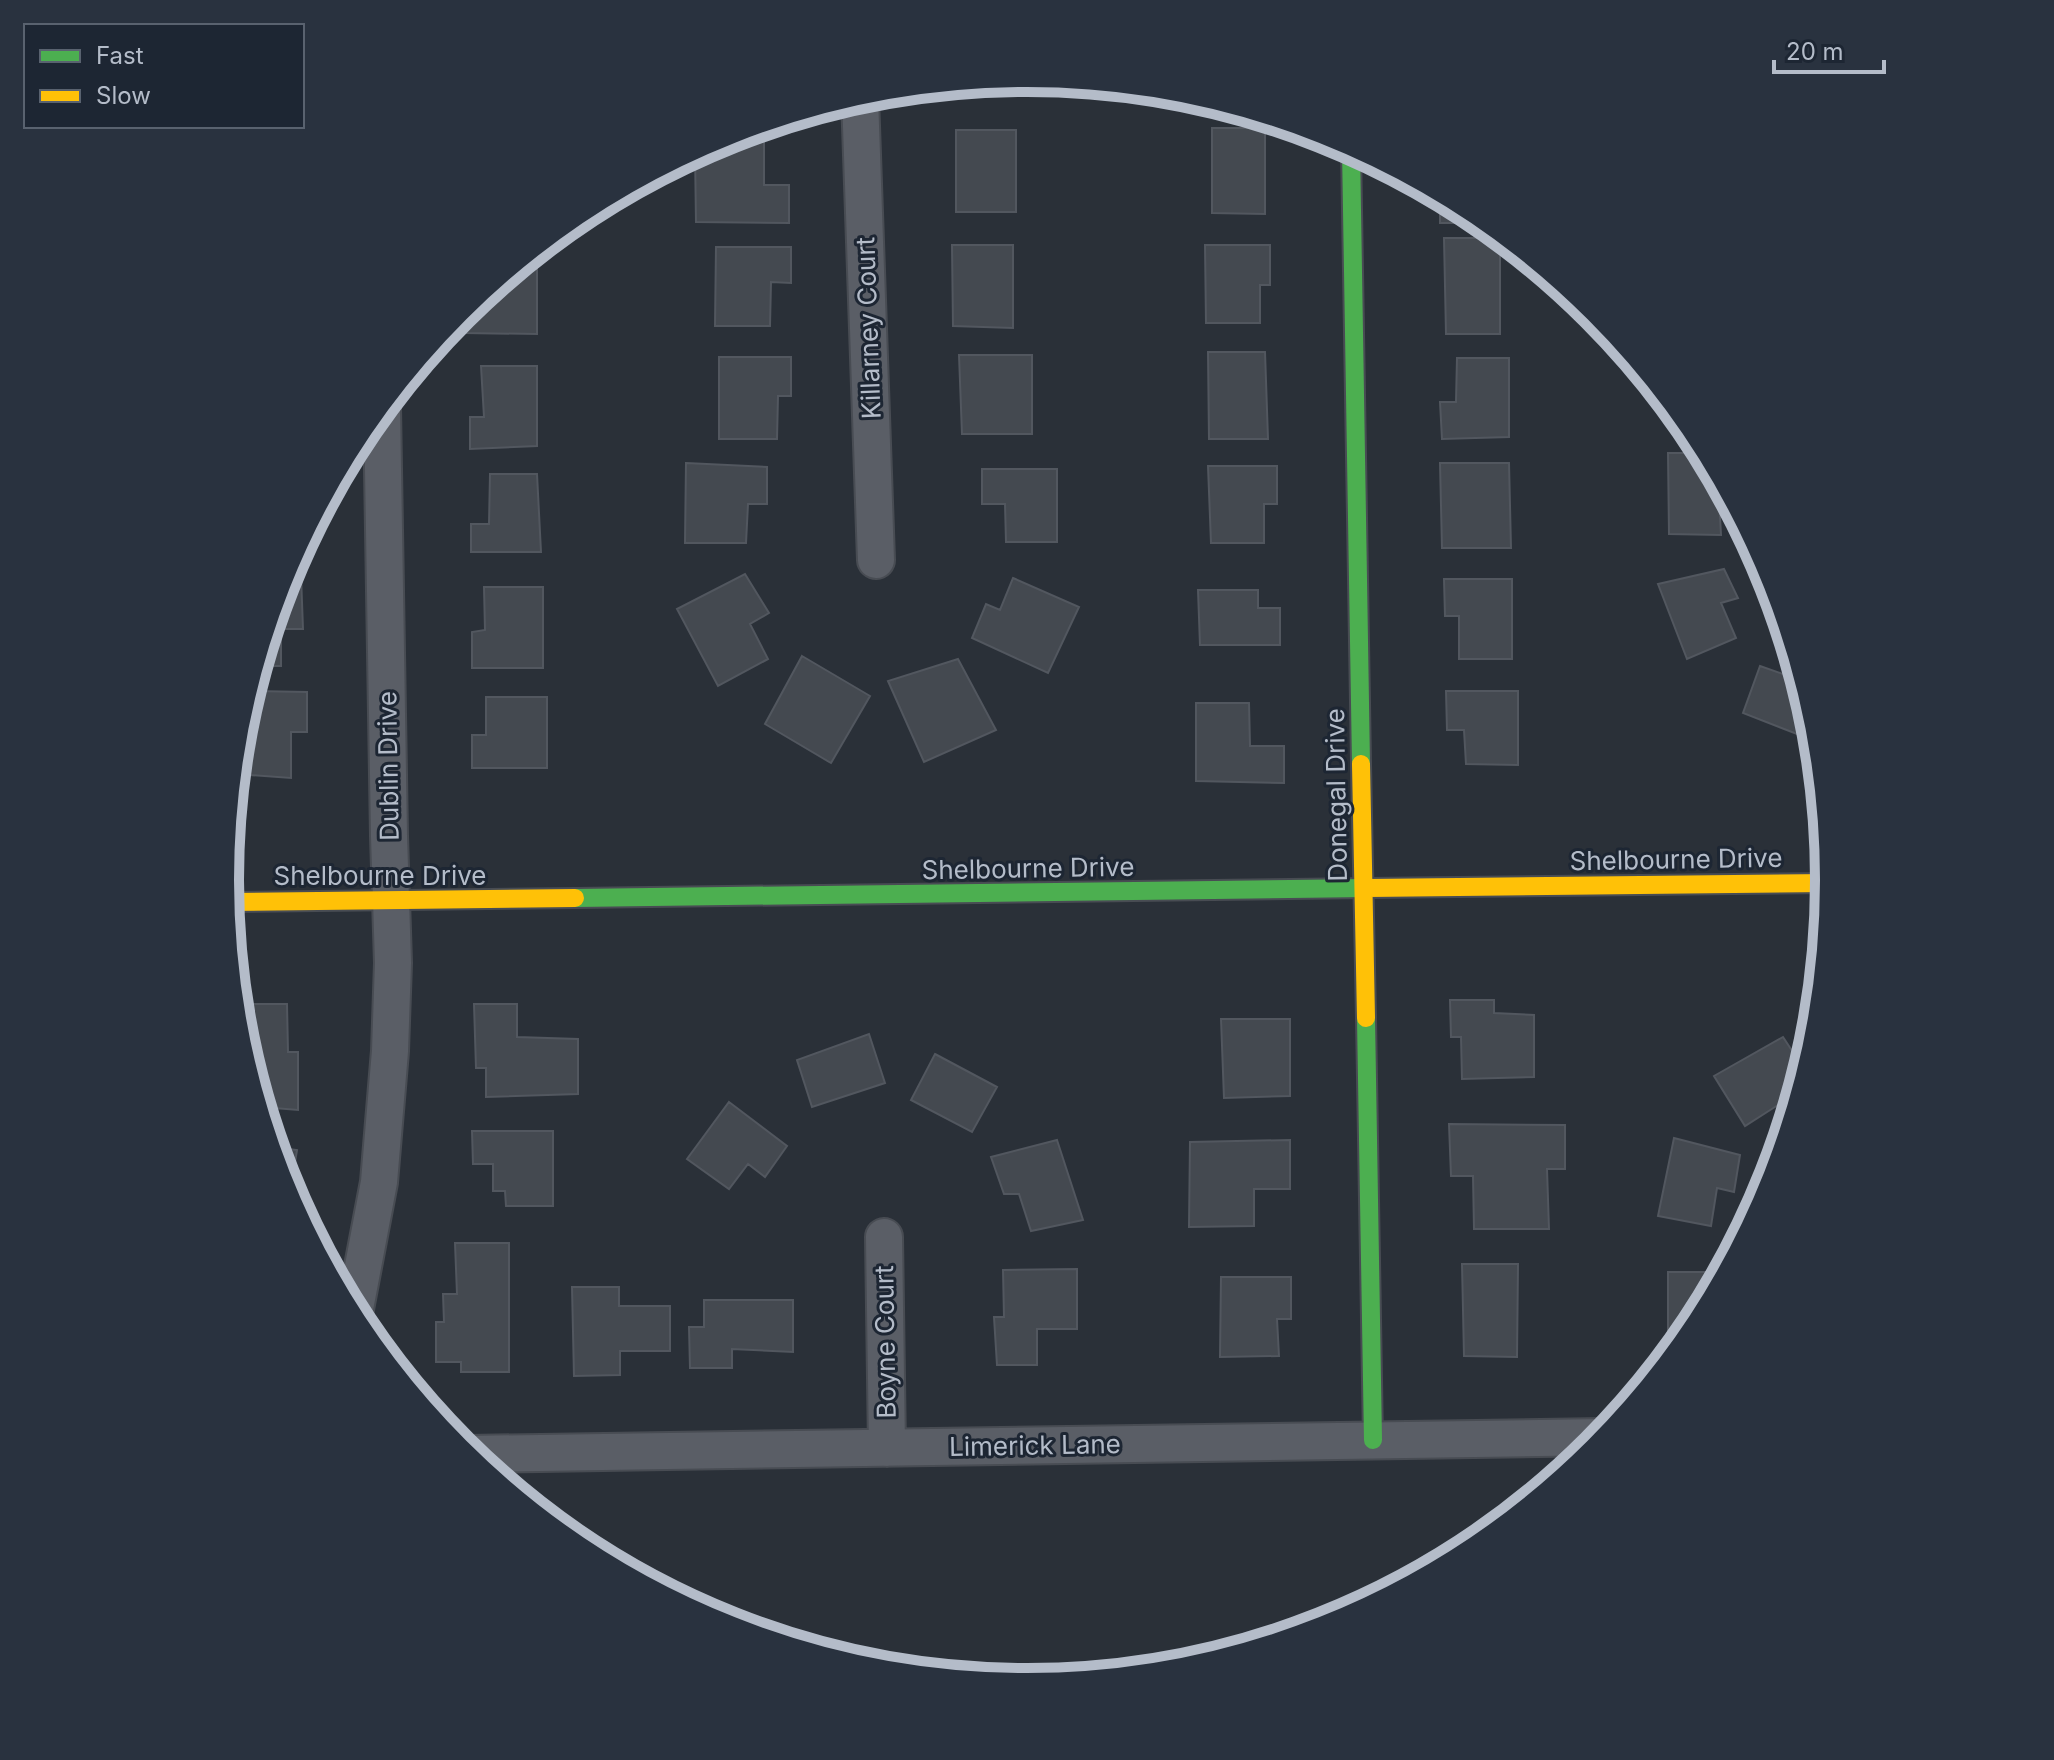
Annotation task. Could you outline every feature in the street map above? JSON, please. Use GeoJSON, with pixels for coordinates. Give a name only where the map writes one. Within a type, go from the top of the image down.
{"type":"FeatureCollection","features":[{"type":"Feature","properties":{"kind":"main road","name":"Donegal Drive"},"geometry":{"type":"LineString","coordinates":[[1351,162],[1373,1440]]}},
{"type":"Feature","properties":{"kind":"main road","name":"Shelbourne Drive"},"geometry":{"type":"LineString","coordinates":[[240,902],[1815,883]]}},
{"type":"Feature","properties":{"kind":"street","name":"Killarney Court"},"geometry":{"type":"LineString","coordinates":[[860,110],[876,560]]}},
{"type":"Feature","properties":{"kind":"street","name":"Dublin Drive"},"geometry":{"type":"LineString","coordinates":[[358,1295],[379,1182],[393,963],[382,427]]}},
{"type":"Feature","properties":{"kind":"street","name":"Boyne Court"},"geometry":{"type":"LineString","coordinates":[[884,1237],[887,1448]]}},
{"type":"Feature","properties":{"kind":"street","name":"Limerick Lane"},"geometry":{"type":"LineString","coordinates":[[488,1454],[1584,1437]]}},
{"type":"Feature","properties":{"kind":"building"},"geometry":{"type":"Polygon","coordinates":[[[1212,128],[1265,129],[1265,214],[1212,213],[1212,128]]]}},
{"type":"Feature","properties":{"kind":"building"},"geometry":{"type":"Polygon","coordinates":[[[956,130],[1016,130],[1016,212],[956,212],[956,130]]]}},
{"type":"Feature","properties":{"kind":"building"},"geometry":{"type":"Polygon","coordinates":[[[764,138],[764,185],[789,185],[789,223],[696,222],[695,165],[764,138]]]}},
{"type":"Feature","properties":{"kind":"building"},"geometry":{"type":"Polygon","coordinates":[[[1440,210],[1462,223],[1440,223],[1440,210]]]}},
{"type":"Feature","properties":{"kind":"building"},"geometry":{"type":"Polygon","coordinates":[[[1444,238],[1483,238],[1500,250],[1500,334],[1446,334],[1444,238]]]}},
{"type":"Feature","properties":{"kind":"building"},"geometry":{"type":"Polygon","coordinates":[[[952,245],[1013,245],[1013,328],[953,326],[952,245]]]}},
{"type":"Feature","properties":{"kind":"building"},"geometry":{"type":"Polygon","coordinates":[[[1205,245],[1270,245],[1270,285],[1260,285],[1260,323],[1206,323],[1205,245]]]}},
{"type":"Feature","properties":{"kind":"building"},"geometry":{"type":"Polygon","coordinates":[[[716,247],[791,247],[791,283],[771,282],[770,326],[715,326],[716,247]]]}},
{"type":"Feature","properties":{"kind":"building"},"geometry":{"type":"Polygon","coordinates":[[[537,263],[537,334],[464,333],[470,323],[537,263]]]}},
{"type":"Feature","properties":{"kind":"building"},"geometry":{"type":"Polygon","coordinates":[[[1208,352],[1265,352],[1268,439],[1209,439],[1208,352]]]}},
{"type":"Feature","properties":{"kind":"building"},"geometry":{"type":"Polygon","coordinates":[[[959,355],[1032,355],[1032,434],[962,434],[959,355]]]}},
{"type":"Feature","properties":{"kind":"building"},"geometry":{"type":"Polygon","coordinates":[[[719,357],[791,357],[791,396],[778,396],[777,439],[719,439],[719,357]]]}},
{"type":"Feature","properties":{"kind":"building"},"geometry":{"type":"Polygon","coordinates":[[[1457,358],[1509,358],[1509,437],[1442,439],[1440,402],[1456,402],[1457,358]]]}},
{"type":"Feature","properties":{"kind":"building"},"geometry":{"type":"Polygon","coordinates":[[[481,366],[537,366],[537,446],[470,449],[470,417],[484,417],[481,366]]]}},
{"type":"Feature","properties":{"kind":"building"},"geometry":{"type":"Polygon","coordinates":[[[1668,453],[1689,453],[1719,505],[1721,535],[1669,534],[1668,453]]]}},
{"type":"Feature","properties":{"kind":"building"},"geometry":{"type":"Polygon","coordinates":[[[686,463],[767,467],[767,504],[748,504],[746,543],[685,543],[686,463]]]}},
{"type":"Feature","properties":{"kind":"building"},"geometry":{"type":"Polygon","coordinates":[[[1440,463],[1509,463],[1511,548],[1442,548],[1440,463]]]}},
{"type":"Feature","properties":{"kind":"building"},"geometry":{"type":"Polygon","coordinates":[[[1208,466],[1277,466],[1277,504],[1264,504],[1264,543],[1211,543],[1208,466]]]}},
{"type":"Feature","properties":{"kind":"building"},"geometry":{"type":"Polygon","coordinates":[[[982,469],[1057,469],[1057,542],[1006,542],[1005,504],[982,504],[982,469]]]}},
{"type":"Feature","properties":{"kind":"building"},"geometry":{"type":"Polygon","coordinates":[[[490,474],[537,474],[541,552],[471,552],[471,524],[489,524],[490,474]]]}},
{"type":"Feature","properties":{"kind":"building"},"geometry":{"type":"Polygon","coordinates":[[[1724,569],[1738,598],[1721,603],[1736,638],[1687,659],[1658,584],[1724,569]]]}},
{"type":"Feature","properties":{"kind":"building"},"geometry":{"type":"Polygon","coordinates":[[[745,574],[769,613],[750,624],[768,659],[718,686],[677,609],[745,574]]]}},
{"type":"Feature","properties":{"kind":"building"},"geometry":{"type":"Polygon","coordinates":[[[301,575],[303,629],[281,629],[281,666],[269,666],[281,627],[301,575]]]}},
{"type":"Feature","properties":{"kind":"building"},"geometry":{"type":"Polygon","coordinates":[[[1013,578],[1079,607],[1048,673],[972,638],[986,604],[1000,610],[1013,578]]]}},
{"type":"Feature","properties":{"kind":"building"},"geometry":{"type":"Polygon","coordinates":[[[1444,579],[1512,579],[1512,659],[1459,659],[1459,616],[1445,616],[1444,579]]]}},
{"type":"Feature","properties":{"kind":"building"},"geometry":{"type":"Polygon","coordinates":[[[484,587],[543,587],[543,668],[472,668],[472,632],[485,630],[484,587]]]}},
{"type":"Feature","properties":{"kind":"building"},"geometry":{"type":"Polygon","coordinates":[[[1198,590],[1258,590],[1258,608],[1280,608],[1280,645],[1200,645],[1198,590]]]}},
{"type":"Feature","properties":{"kind":"building"},"geometry":{"type":"Polygon","coordinates":[[[802,656],[870,696],[831,763],[765,724],[802,656]]]}},
{"type":"Feature","properties":{"kind":"building"},"geometry":{"type":"Polygon","coordinates":[[[958,659],[996,730],[924,762],[888,681],[958,659]]]}},
{"type":"Feature","properties":{"kind":"building"},"geometry":{"type":"Polygon","coordinates":[[[1760,666],[1788,676],[1802,736],[1743,713],[1760,666]]]}},
{"type":"Feature","properties":{"kind":"building"},"geometry":{"type":"Polygon","coordinates":[[[262,691],[307,692],[307,732],[291,732],[291,778],[246,775],[262,691]]]}},
{"type":"Feature","properties":{"kind":"building"},"geometry":{"type":"Polygon","coordinates":[[[1446,691],[1518,691],[1518,765],[1466,764],[1464,730],[1447,730],[1446,691]]]}},
{"type":"Feature","properties":{"kind":"building"},"geometry":{"type":"Polygon","coordinates":[[[486,697],[547,697],[547,768],[472,768],[472,735],[486,735],[486,697]]]}},
{"type":"Feature","properties":{"kind":"building"},"geometry":{"type":"Polygon","coordinates":[[[1196,703],[1249,703],[1250,746],[1284,746],[1284,783],[1196,781],[1196,703]]]}},
{"type":"Feature","properties":{"kind":"building"},"geometry":{"type":"Polygon","coordinates":[[[1450,1000],[1494,1000],[1494,1013],[1534,1015],[1534,1077],[1462,1079],[1461,1037],[1451,1037],[1450,1000]]]}},
{"type":"Feature","properties":{"kind":"building"},"geometry":{"type":"Polygon","coordinates":[[[249,1004],[287,1004],[288,1052],[298,1052],[298,1110],[273,1108],[249,1004]]]}},
{"type":"Feature","properties":{"kind":"building"},"geometry":{"type":"Polygon","coordinates":[[[474,1004],[517,1004],[517,1037],[578,1039],[578,1094],[486,1097],[486,1068],[476,1068],[474,1004]]]}},
{"type":"Feature","properties":{"kind":"building"},"geometry":{"type":"Polygon","coordinates":[[[1221,1019],[1290,1019],[1290,1096],[1224,1098],[1221,1019]]]}},
{"type":"Feature","properties":{"kind":"building"},"geometry":{"type":"Polygon","coordinates":[[[869,1034],[885,1083],[812,1107],[797,1060],[869,1034]]]}},
{"type":"Feature","properties":{"kind":"building"},"geometry":{"type":"Polygon","coordinates":[[[1783,1037],[1795,1055],[1780,1109],[1778,1105],[1745,1126],[1714,1076],[1783,1037]]]}},
{"type":"Feature","properties":{"kind":"building"},"geometry":{"type":"Polygon","coordinates":[[[935,1054],[997,1087],[972,1132],[911,1100],[935,1054]]]}},
{"type":"Feature","properties":{"kind":"building"},"geometry":{"type":"Polygon","coordinates":[[[729,1102],[787,1146],[765,1177],[748,1164],[729,1189],[687,1159],[729,1102]]]}},
{"type":"Feature","properties":{"kind":"building"},"geometry":{"type":"Polygon","coordinates":[[[1449,1124],[1565,1125],[1565,1169],[1547,1169],[1549,1229],[1474,1229],[1473,1176],[1451,1176],[1449,1124]]]}},
{"type":"Feature","properties":{"kind":"building"},"geometry":{"type":"Polygon","coordinates":[[[472,1131],[553,1131],[553,1206],[506,1206],[505,1191],[493,1191],[493,1164],[473,1164],[472,1131]]]}},
{"type":"Feature","properties":{"kind":"building"},"geometry":{"type":"Polygon","coordinates":[[[1674,1138],[1740,1155],[1734,1192],[1717,1188],[1711,1226],[1658,1216],[1674,1138]]]}},
{"type":"Feature","properties":{"kind":"building"},"geometry":{"type":"Polygon","coordinates":[[[1057,1140],[1083,1220],[1031,1231],[1019,1194],[1004,1194],[991,1157],[1057,1140]]]}},
{"type":"Feature","properties":{"kind":"building"},"geometry":{"type":"Polygon","coordinates":[[[1290,1140],[1290,1189],[1254,1189],[1254,1226],[1189,1227],[1190,1142],[1290,1140]]]}},
{"type":"Feature","properties":{"kind":"building"},"geometry":{"type":"Polygon","coordinates":[[[287,1149],[297,1150],[294,1168],[287,1149]]]}},
{"type":"Feature","properties":{"kind":"building"},"geometry":{"type":"Polygon","coordinates":[[[455,1243],[509,1243],[509,1372],[461,1372],[461,1362],[436,1362],[436,1322],[444,1322],[443,1294],[457,1294],[455,1243]]]}},
{"type":"Feature","properties":{"kind":"building"},"geometry":{"type":"Polygon","coordinates":[[[1462,1264],[1518,1264],[1517,1357],[1464,1356],[1462,1264]]]}},
{"type":"Feature","properties":{"kind":"building"},"geometry":{"type":"Polygon","coordinates":[[[1077,1269],[1077,1329],[1037,1329],[1037,1365],[997,1365],[994,1317],[1004,1317],[1003,1270],[1077,1269]]]}},
{"type":"Feature","properties":{"kind":"building"},"geometry":{"type":"Polygon","coordinates":[[[1668,1272],[1710,1272],[1682,1318],[1668,1338],[1668,1272]]]}},
{"type":"Feature","properties":{"kind":"building"},"geometry":{"type":"Polygon","coordinates":[[[1221,1277],[1291,1277],[1291,1319],[1277,1319],[1279,1356],[1220,1357],[1221,1277]]]}},
{"type":"Feature","properties":{"kind":"building"},"geometry":{"type":"Polygon","coordinates":[[[572,1287],[619,1287],[619,1306],[670,1306],[670,1351],[620,1351],[620,1375],[574,1376],[572,1287]]]}},
{"type":"Feature","properties":{"kind":"building"},"geometry":{"type":"Polygon","coordinates":[[[704,1300],[793,1300],[793,1352],[732,1349],[732,1368],[690,1368],[689,1327],[704,1327],[704,1300]]]}},
{"type":"Feature","properties":{"kind":"traffic: fast"},"geometry":{"type":"LineString","coordinates":[[1351,162],[1361,764]]}},
{"type":"Feature","properties":{"kind":"traffic: fast"},"geometry":{"type":"LineString","coordinates":[[575,898],[1368,888]]}},
{"type":"Feature","properties":{"kind":"traffic: fast"},"geometry":{"type":"LineString","coordinates":[[1366,1018],[1373,1440]]}},
{"type":"Feature","properties":{"kind":"traffic: slow"},"geometry":{"type":"LineString","coordinates":[[1361,764],[1366,1018]]}},
{"type":"Feature","properties":{"kind":"traffic: slow"},"geometry":{"type":"LineString","coordinates":[[1368,888],[1815,883]]}},
{"type":"Feature","properties":{"kind":"traffic: slow"},"geometry":{"type":"LineString","coordinates":[[240,902],[575,898]]}}]}
